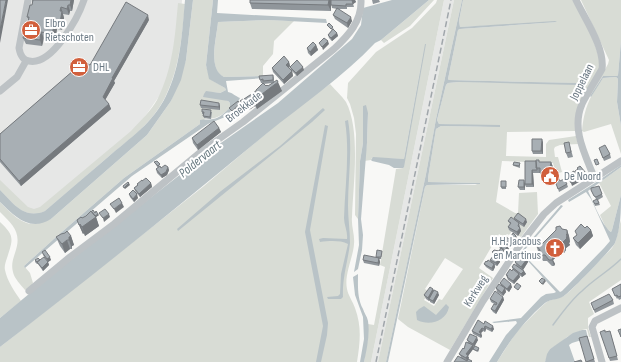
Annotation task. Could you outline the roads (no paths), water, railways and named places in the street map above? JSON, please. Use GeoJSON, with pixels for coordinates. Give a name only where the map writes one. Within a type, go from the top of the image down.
{"type":"FeatureCollection","features":[{"type":"Feature","properties":{"kind":"street"},"geometry":{"type":"LineString","coordinates":[[28,0],[18,48],[20,55],[26,61],[34,62],[46,56],[65,36],[74,24],[84,0]]}},
{"type":"Feature","properties":{"kind":"street","name":"Joppelaan"},"geometry":{"type":"LineString","coordinates":[[576,0],[600,49],[603,62],[602,69],[582,104],[578,121],[580,140],[594,177]]}},
{"type":"Feature","properties":{"kind":"street","name":"Broekkade"},"geometry":{"type":"LineString","coordinates":[[29,291],[202,152],[243,122],[334,49],[357,23],[361,1]]}},
{"type":"Feature","properties":{"kind":"street"},"geometry":{"type":"LineString","coordinates":[[0,91],[17,77],[26,61]]}},
{"type":"Feature","properties":{"kind":"street","name":"Kerkweg"},"geometry":{"type":"LineString","coordinates":[[447,362],[482,301],[522,242],[544,214],[556,203],[621,160]]}},
{"type":"Feature","properties":{"kind":"street"},"geometry":{"type":"LineString","coordinates":[[602,362],[592,327],[595,321],[621,308]]}},
{"type":"Feature","properties":{"kind":"waterway"},"geometry":{"type":"LineString","coordinates":[[553,325],[578,295],[621,259]]}},
{"type":"Feature","properties":{"kind":"railway"},"geometry":{"type":"LineString","coordinates":[[376,362],[451,0]]}},
{"type":"Feature","properties":{"kind":"place","name":"Elbro Rietschoten"},"geometry":{"type":"Point","coordinates":[31,30]}},
{"type":"Feature","properties":{"kind":"place","name":"DHL"},"geometry":{"type":"Point","coordinates":[79,67]}},
{"type":"Feature","properties":{"kind":"place","name":"De Noord"},"geometry":{"type":"Point","coordinates":[550,176]}},
{"type":"Feature","properties":{"kind":"place","name":"H.H. Jacobus en Martinus"},"geometry":{"type":"Point","coordinates":[555,248]}},
{"type":"Feature","properties":{"kind":"water label","name":"Poldervaart"},"geometry":{"type":"Point","coordinates":[200,159]}}]}
